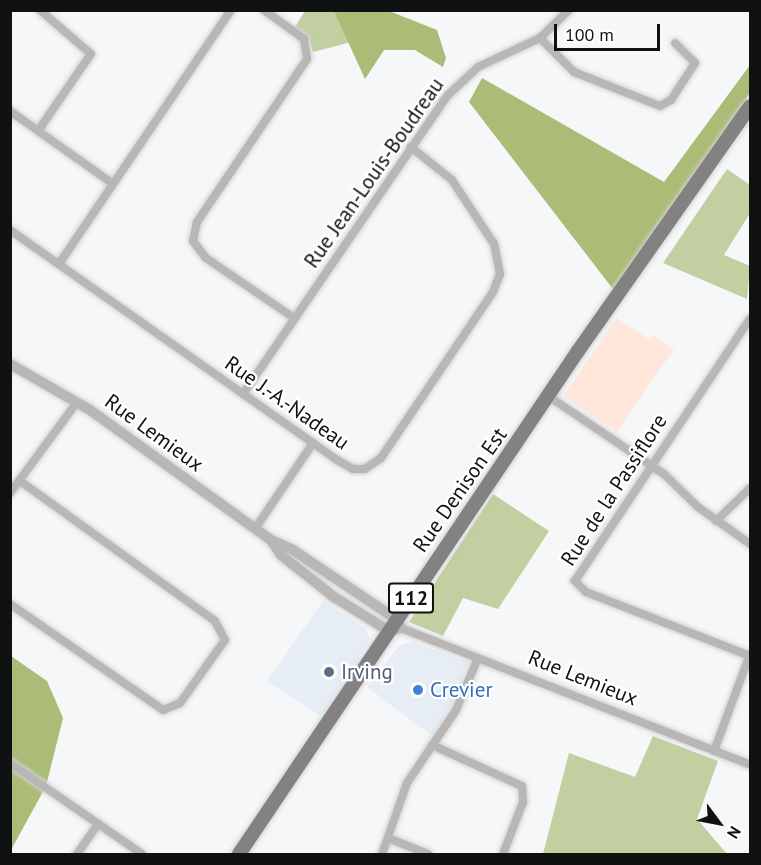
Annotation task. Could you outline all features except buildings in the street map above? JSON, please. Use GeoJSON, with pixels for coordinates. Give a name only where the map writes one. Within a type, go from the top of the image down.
{"type":"FeatureCollection","features":[{"type":"Feature","properties":{"kind":"main road","name":"Rue Denison Est"},"geometry":{"type":"LineString","coordinates":[[247,855],[396,626],[615,300],[750,106]]}},
{"type":"Feature","properties":{"kind":"main road","name":"Rue Denison Est"},"geometry":{"type":"LineString","coordinates":[[239,855],[554,400],[615,300]]}},
{"type":"Feature","properties":{"kind":"street"},"geometry":{"type":"LineString","coordinates":[[38,131],[91,54],[40,10]]}},
{"type":"Feature","properties":{"kind":"street"},"geometry":{"type":"LineString","coordinates":[[59,264],[231,10]]}},
{"type":"Feature","properties":{"kind":"street"},"geometry":{"type":"LineString","coordinates":[[264,10],[304,39],[307,59],[197,222],[193,241],[206,258],[294,318]]}},
{"type":"Feature","properties":{"kind":"street","name":"Rue Jean-Louis-Boudreau"},"geometry":{"type":"LineString","coordinates":[[243,394],[441,102],[470,74],[540,38],[569,10]]}},
{"type":"Feature","properties":{"kind":"street"},"geometry":{"type":"LineString","coordinates":[[540,38],[574,72],[660,106],[671,100],[695,63],[675,43]]}},
{"type":"Feature","properties":{"kind":"street"},"geometry":{"type":"LineString","coordinates":[[10,111],[113,184]]}},
{"type":"Feature","properties":{"kind":"street","name":"Rue J.-A.-Nadeau"},"geometry":{"type":"LineString","coordinates":[[10,230],[352,469],[375,464],[499,280],[500,261],[495,244],[453,180],[411,147]]}},
{"type":"Feature","properties":{"kind":"street","name":"Rue de la Passiflore"},"geometry":{"type":"LineString","coordinates":[[750,319],[579,570],[577,585],[750,655]]}},
{"type":"Feature","properties":{"kind":"street","name":"Rue Lemieux"},"geometry":{"type":"LineString","coordinates":[[10,364],[77,402],[271,540],[313,562],[396,626]]}},
{"type":"Feature","properties":{"kind":"street"},"geometry":{"type":"LineString","coordinates":[[554,400],[650,465],[716,521],[750,544]]}},
{"type":"Feature","properties":{"kind":"street"},"geometry":{"type":"LineString","coordinates":[[10,493],[77,402]]}},
{"type":"Feature","properties":{"kind":"street"},"geometry":{"type":"LineString","coordinates":[[255,529],[313,443]]}},
{"type":"Feature","properties":{"kind":"street"},"geometry":{"type":"LineString","coordinates":[[10,604],[151,704],[163,710],[174,707],[223,645],[225,636],[221,627],[20,481]]}},
{"type":"Feature","properties":{"kind":"street"},"geometry":{"type":"LineString","coordinates":[[716,521],[750,488]]}},
{"type":"Feature","properties":{"kind":"street","name":"Rue Lemieux"},"geometry":{"type":"LineString","coordinates":[[271,540],[281,555],[334,597],[396,626],[750,765]]}},
{"type":"Feature","properties":{"kind":"street"},"geometry":{"type":"LineString","coordinates":[[714,751],[750,655]]}},
{"type":"Feature","properties":{"kind":"street"},"geometry":{"type":"LineString","coordinates":[[382,855],[407,783],[459,704],[478,658]]}},
{"type":"Feature","properties":{"kind":"street"},"geometry":{"type":"LineString","coordinates":[[432,745],[522,786],[523,802],[503,855]]}},
{"type":"Feature","properties":{"kind":"street"},"geometry":{"type":"LineString","coordinates":[[10,763],[142,855]]}},
{"type":"Feature","properties":{"kind":"street"},"geometry":{"type":"LineString","coordinates":[[77,855],[98,824]]}},
{"type":"Feature","properties":{"kind":"street"},"geometry":{"type":"LineString","coordinates":[[388,837],[428,855]]}},
{"type":"Feature","properties":{"kind":"shaded area"},"geometry":{"type":"Polygon","coordinates":[[[616,318],[649,339],[653,335],[674,349],[617,432],[563,396],[616,318]]]}},
{"type":"Feature","properties":{"kind":"shaded area"},"geometry":{"type":"Polygon","coordinates":[[[323,601],[366,629],[370,640],[321,716],[267,681],[323,601]]]}},
{"type":"Feature","properties":{"kind":"shaded area"},"geometry":{"type":"Polygon","coordinates":[[[412,642],[468,662],[455,699],[432,736],[367,687],[399,646],[412,642]]]}},
{"type":"Feature","properties":{"kind":"green space"},"geometry":{"type":"Polygon","coordinates":[[[374,10],[401,29],[313,52],[309,39],[295,27],[305,11],[374,10]]]}},
{"type":"Feature","properties":{"kind":"green space"},"geometry":{"type":"Polygon","coordinates":[[[334,11],[389,11],[437,30],[446,58],[443,67],[415,50],[384,50],[365,79],[334,11]]]}},
{"type":"Feature","properties":{"kind":"green space"},"geometry":{"type":"Polygon","coordinates":[[[750,65],[750,93],[578,351],[616,293],[469,102],[482,78],[664,182],[750,65]]]}},
{"type":"Feature","properties":{"kind":"green space"},"geometry":{"type":"Polygon","coordinates":[[[727,169],[750,185],[750,213],[724,255],[750,266],[747,299],[663,263],[727,169]]]}},
{"type":"Feature","properties":{"kind":"green space"},"geometry":{"type":"Polygon","coordinates":[[[493,494],[549,531],[498,609],[463,598],[443,636],[409,622],[493,494]]]}},
{"type":"Feature","properties":{"kind":"green space"},"geometry":{"type":"Polygon","coordinates":[[[11,656],[47,681],[63,718],[46,786],[11,850],[11,656]]]}},
{"type":"Feature","properties":{"kind":"green space"},"geometry":{"type":"Polygon","coordinates":[[[653,736],[718,761],[697,819],[727,854],[543,854],[569,753],[635,777],[653,736]]]}},
{"type":"Feature","properties":{"kind":"place","name":"Irving"},"geometry":{"type":"Point","coordinates":[329,672]}},
{"type":"Feature","properties":{"kind":"place","name":"Crevier"},"geometry":{"type":"Point","coordinates":[418,690]}}]}
